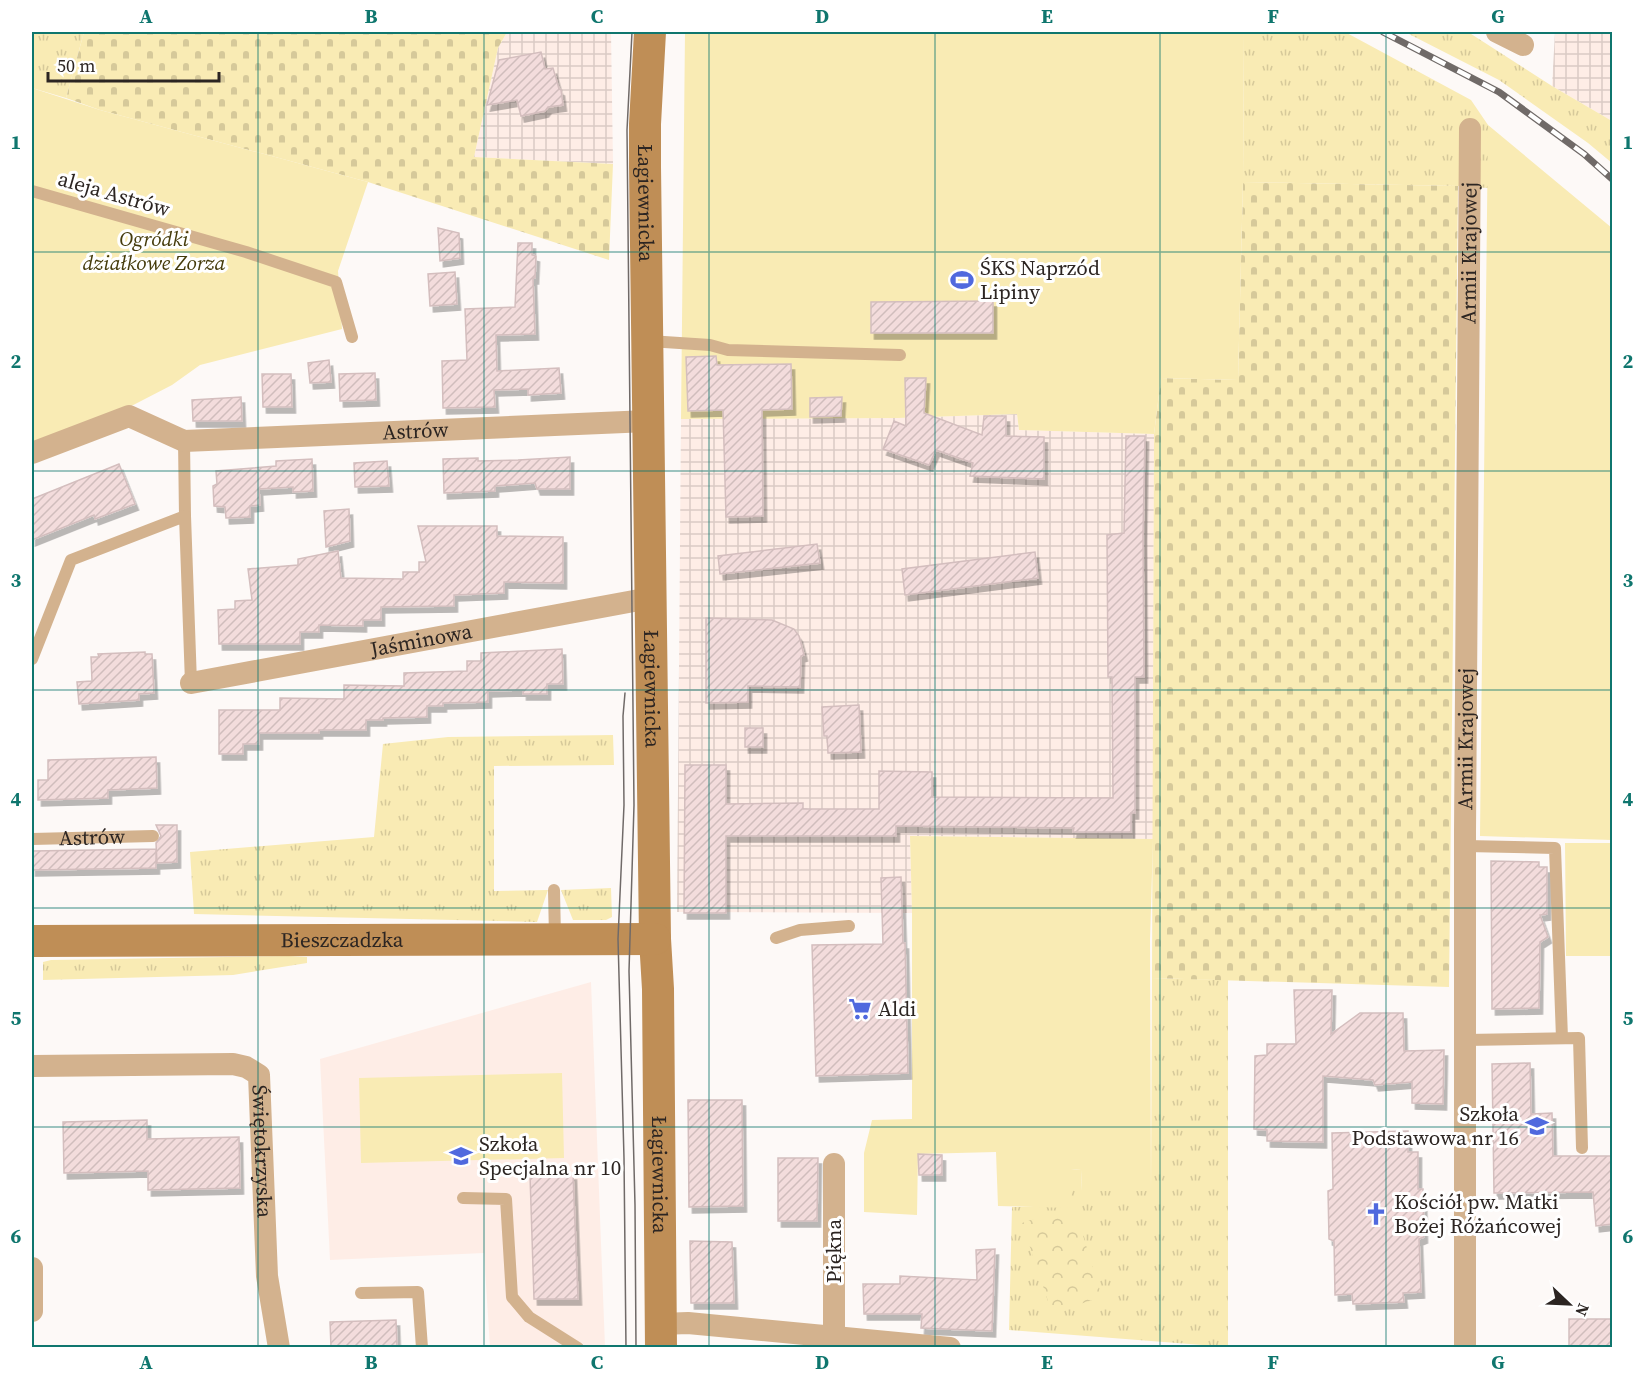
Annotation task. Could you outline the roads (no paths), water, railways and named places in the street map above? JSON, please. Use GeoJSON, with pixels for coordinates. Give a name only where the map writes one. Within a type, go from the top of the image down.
{"type":"FeatureCollection","features":[{"type":"Feature","properties":{"kind":"street","name":"Łagiewnicka"},"geometry":{"type":"LineString","coordinates":[[650,32],[645,124],[661,1336]]}},
{"type":"Feature","properties":{"kind":"street"},"geometry":{"type":"LineString","coordinates":[[1497,32],[1523,45]]}},
{"type":"Feature","properties":{"kind":"street","name":"Armii Krajowej"},"geometry":{"type":"LineString","coordinates":[[1465,1347],[1470,129]]}},
{"type":"Feature","properties":{"kind":"street","name":"Astrów"},"geometry":{"type":"LineString","coordinates":[[32,453],[129,416],[184,441],[648,421]]}},
{"type":"Feature","properties":{"kind":"street","name":"Jaśminowa"},"geometry":{"type":"LineString","coordinates":[[191,683],[650,598]]}},
{"type":"Feature","properties":{"kind":"street","name":"Bieszczadzka"},"geometry":{"type":"LineString","coordinates":[[32,941],[655,939]]}},
{"type":"Feature","properties":{"kind":"street","name":"Świętokrzyska"},"geometry":{"type":"LineString","coordinates":[[32,1066],[233,1064],[246,1067],[259,1075],[267,1276],[279,1347]]}},
{"type":"Feature","properties":{"kind":"street","name":"Piękna"},"geometry":{"type":"LineString","coordinates":[[834,1164],[834,1337]]}},
{"type":"Feature","properties":{"kind":"street"},"geometry":{"type":"LineString","coordinates":[[32,1268],[33,1311]]}},
{"type":"Feature","properties":{"kind":"street"},"geometry":{"type":"LineString","coordinates":[[661,1336],[688,1323],[950,1347]]}},
{"type":"Feature","properties":{"kind":"lane","name":"aleja Astrów"},"geometry":{"type":"LineString","coordinates":[[32,191],[246,252],[336,282],[352,337]]}},
{"type":"Feature","properties":{"kind":"lane"},"geometry":{"type":"LineString","coordinates":[[647,341],[710,345],[728,350],[900,355]]}},
{"type":"Feature","properties":{"kind":"lane"},"geometry":{"type":"LineString","coordinates":[[184,441],[191,683]]}},
{"type":"Feature","properties":{"kind":"lane"},"geometry":{"type":"LineString","coordinates":[[32,658],[71,560],[185,516]]}},
{"type":"Feature","properties":{"kind":"lane","name":"Astrów"},"geometry":{"type":"LineString","coordinates":[[32,839],[153,836]]}},
{"type":"Feature","properties":{"kind":"lane"},"geometry":{"type":"LineString","coordinates":[[1466,846],[1555,848],[1562,1038]]}},
{"type":"Feature","properties":{"kind":"lane"},"geometry":{"type":"LineString","coordinates":[[554,890],[555,939]]}},
{"type":"Feature","properties":{"kind":"lane"},"geometry":{"type":"LineString","coordinates":[[776,938],[800,930],[849,926]]}},
{"type":"Feature","properties":{"kind":"lane"},"geometry":{"type":"LineString","coordinates":[[1466,1040],[1579,1038],[1582,1148]]}},
{"type":"Feature","properties":{"kind":"lane"},"geometry":{"type":"LineString","coordinates":[[463,1198],[506,1199],[512,1297],[529,1317],[578,1347]]}},
{"type":"Feature","properties":{"kind":"lane"},"geometry":{"type":"LineString","coordinates":[[361,1293],[418,1292],[422,1347]]}},
{"type":"Feature","properties":{"kind":"tram line"},"geometry":{"type":"LineString","coordinates":[[632,32],[627,130],[634,805],[629,971],[636,1348]]}},
{"type":"Feature","properties":{"kind":"tram line"},"geometry":{"type":"LineString","coordinates":[[625,693],[624,805],[618,939],[626,1348]]}},
{"type":"Feature","properties":{"kind":"railway"},"geometry":{"type":"LineString","coordinates":[[1383,32],[1499,92],[1584,154],[1612,179]]}},
{"type":"Feature","properties":{"kind":"place","name":"ŚKS Naprzód Lipiny"},"geometry":{"type":"Point","coordinates":[962,280]}},
{"type":"Feature","properties":{"kind":"place","name":"Aldi"},"geometry":{"type":"Point","coordinates":[860,1009]}},
{"type":"Feature","properties":{"kind":"place","name":"Szkoła Podstawowa nr 16"},"geometry":{"type":"Point","coordinates":[1537,1126]}},
{"type":"Feature","properties":{"kind":"place","name":"Szkoła Specjalna nr 10"},"geometry":{"type":"Point","coordinates":[461,1156]}},
{"type":"Feature","properties":{"kind":"place","name":"Kościół pw. Matki Bożej Różańcowej"},"geometry":{"type":"Point","coordinates":[1376,1214]}},
{"type":"Feature","properties":{"kind":"park label","name":"Ogródki działkowe Zorza"},"geometry":{"type":"Point","coordinates":[154,251]}}]}
